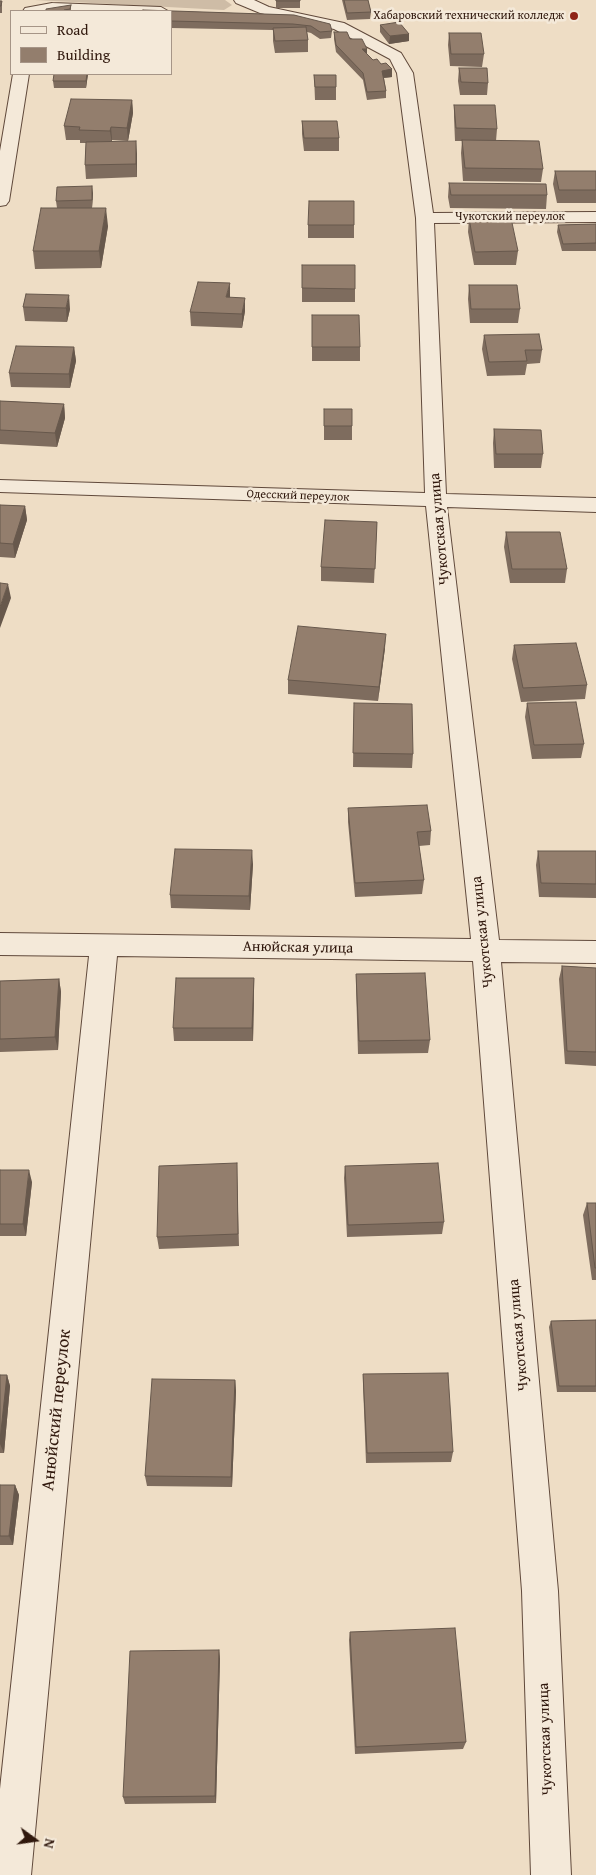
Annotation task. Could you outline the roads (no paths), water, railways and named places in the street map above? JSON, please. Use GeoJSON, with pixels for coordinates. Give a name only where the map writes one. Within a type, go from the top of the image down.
{"type":"FeatureCollection","features":[{"type":"Feature","properties":{"kind":"street"},"geometry":{"type":"LineString","coordinates":[[32,10],[52,7],[134,10]]}},
{"type":"Feature","properties":{"kind":"street","name":"Чукотская улица"},"geometry":{"type":"LineString","coordinates":[[240,7],[265,10],[339,26],[396,56],[405,73],[425,218],[436,501],[486,951],[540,1591],[551,1875]]}},
{"type":"Feature","properties":{"kind":"street"},"geometry":{"type":"LineString","coordinates":[[0,201],[21,75]]}},
{"type":"Feature","properties":{"kind":"street","name":"Чукотский переулок"},"geometry":{"type":"LineString","coordinates":[[425,218],[596,217]]}},
{"type":"Feature","properties":{"kind":"street","name":"Одесский переулок"},"geometry":{"type":"LineString","coordinates":[[0,486],[596,506]]}},
{"type":"Feature","properties":{"kind":"street","name":"Анюйская улица"},"geometry":{"type":"LineString","coordinates":[[0,944],[596,952]]}},
{"type":"Feature","properties":{"kind":"street","name":"Анюйский переулок"},"geometry":{"type":"LineString","coordinates":[[11,1875],[104,945]]}},
{"type":"Feature","properties":{"kind":"place","name":"Хабаровский технический колледж"},"geometry":{"type":"Point","coordinates":[574,16]}}]}
